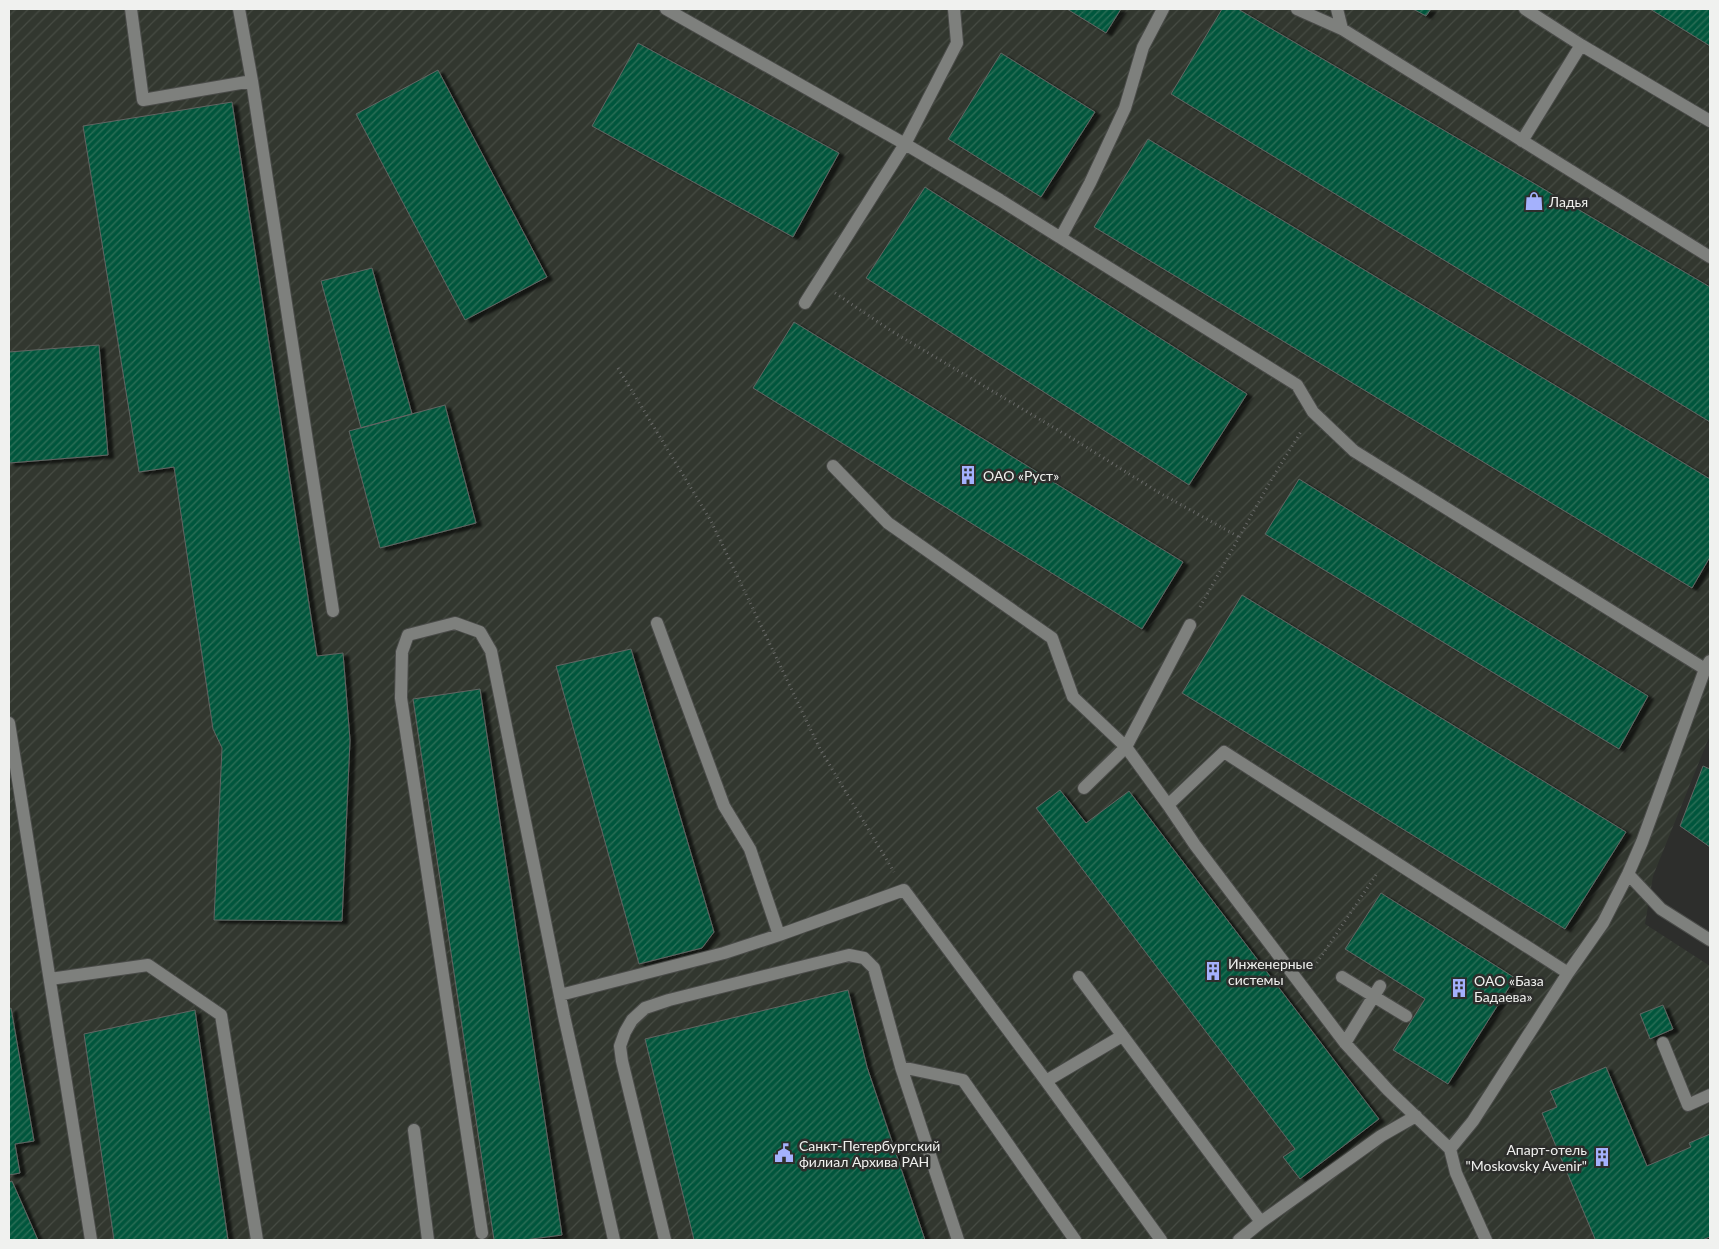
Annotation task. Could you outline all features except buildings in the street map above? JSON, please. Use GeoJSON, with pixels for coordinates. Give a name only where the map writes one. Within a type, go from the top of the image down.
{"type":"FeatureCollection","features":[{"type":"Feature","properties":{"kind":"lane"},"geometry":{"type":"LineString","coordinates":[[131,9],[143,100],[252,80]]}},
{"type":"Feature","properties":{"kind":"lane"},"geometry":{"type":"LineString","coordinates":[[239,9],[252,80],[334,612]]}},
{"type":"Feature","properties":{"kind":"lane"},"geometry":{"type":"LineString","coordinates":[[666,9],[905,144],[1062,237],[1297,385],[1313,412],[1354,451],[1708,665],[1642,842],[1603,922],[1472,1121],[1450,1149]]}},
{"type":"Feature","properties":{"kind":"lane"},"geometry":{"type":"LineString","coordinates":[[805,303],[905,144],[957,43],[954,9]]}},
{"type":"Feature","properties":{"kind":"lane"},"geometry":{"type":"LineString","coordinates":[[1062,237],[1125,108],[1142,47],[1163,9]]}},
{"type":"Feature","properties":{"kind":"lane"},"geometry":{"type":"LineString","coordinates":[[1297,9],[1342,29],[1710,257]]}},
{"type":"Feature","properties":{"kind":"lane"},"geometry":{"type":"LineString","coordinates":[[1337,9],[1342,29]]}},
{"type":"Feature","properties":{"kind":"lane"},"geometry":{"type":"LineString","coordinates":[[1525,9],[1581,45],[1710,120]]}},
{"type":"Feature","properties":{"kind":"lane"},"geometry":{"type":"LineString","coordinates":[[1522,141],[1581,45]]}},
{"type":"Feature","properties":{"kind":"lane"},"geometry":{"type":"LineString","coordinates":[[833,466],[888,523],[1052,638],[1073,697],[1126,747],[1195,845],[1345,1043],[1388,1090],[1450,1149],[1456,1173],[1486,1240]]}},
{"type":"Feature","properties":{"kind":"lane"},"geometry":{"type":"LineString","coordinates":[[482,1233],[401,698],[402,652],[408,634],[455,623],[480,632],[491,651],[560,995],[614,1240]]}},
{"type":"Feature","properties":{"kind":"lane"},"geometry":{"type":"LineString","coordinates":[[657,623],[724,806],[750,849],[779,935]]}},
{"type":"Feature","properties":{"kind":"lane"},"geometry":{"type":"LineString","coordinates":[[1084,788],[1126,747],[1190,625]]}},
{"type":"Feature","properties":{"kind":"lane"},"geometry":{"type":"LineString","coordinates":[[9,723],[91,1240]]}},
{"type":"Feature","properties":{"kind":"lane"},"geometry":{"type":"LineString","coordinates":[[1168,805],[1224,752],[1568,973]]}},
{"type":"Feature","properties":{"kind":"lane"},"geometry":{"type":"LineString","coordinates":[[1628,874],[1661,909],[1710,940]]}},
{"type":"Feature","properties":{"kind":"lane"},"geometry":{"type":"LineString","coordinates":[[560,995],[724,953],[904,890],[1161,1240]]}},
{"type":"Feature","properties":{"kind":"lane"},"geometry":{"type":"LineString","coordinates":[[665,1240],[622,1061],[620,1046],[632,1020],[645,1008],[669,1000],[849,955],[864,958],[874,968],[901,1067],[958,1240]]}},
{"type":"Feature","properties":{"kind":"lane"},"geometry":{"type":"LineString","coordinates":[[50,979],[148,965],[221,1015],[256,1240]]}},
{"type":"Feature","properties":{"kind":"lane"},"geometry":{"type":"LineString","coordinates":[[1079,977],[1262,1222]]}},
{"type":"Feature","properties":{"kind":"lane"},"geometry":{"type":"LineString","coordinates":[[1342,977],[1377,991],[1406,1016]]}},
{"type":"Feature","properties":{"kind":"lane"},"geometry":{"type":"LineString","coordinates":[[1345,1043],[1377,991]]}},
{"type":"Feature","properties":{"kind":"lane"},"geometry":{"type":"LineString","coordinates":[[1046,1082],[1122,1036]]}},
{"type":"Feature","properties":{"kind":"lane"},"geometry":{"type":"LineString","coordinates":[[1664,1042],[1688,1105],[1710,1095]]}},
{"type":"Feature","properties":{"kind":"lane"},"geometry":{"type":"LineString","coordinates":[[901,1067],[963,1080],[1075,1240]]}},
{"type":"Feature","properties":{"kind":"lane"},"geometry":{"type":"LineString","coordinates":[[1239,1240],[1381,1136],[1416,1116]]}},
{"type":"Feature","properties":{"kind":"lane"},"geometry":{"type":"LineString","coordinates":[[414,1130],[428,1240]]}},
{"type":"Feature","properties":{"kind":"path"},"geometry":{"type":"LineString","coordinates":[[818,282],[893,332],[1158,492],[1239,537]]}},
{"type":"Feature","properties":{"kind":"path"},"geometry":{"type":"LineString","coordinates":[[618,368],[711,521],[820,749],[904,890]]}},
{"type":"Feature","properties":{"kind":"path"},"geometry":{"type":"LineString","coordinates":[[1190,625],[1270,482],[1313,412]]}},
{"type":"Feature","properties":{"kind":"path"},"geometry":{"type":"LineString","coordinates":[[1302,986],[1388,857]]}},
{"type":"Feature","properties":{"kind":"shaded area"},"geometry":{"type":"Polygon","coordinates":[[[9,9],[1710,9],[1710,735],[1653,876],[1645,924],[1710,966],[1710,1239],[9,1240],[9,9]]]}},
{"type":"Feature","properties":{"kind":"place","name":"Ладья"},"geometry":{"type":"Point","coordinates":[1534,201]}},
{"type":"Feature","properties":{"kind":"place","name":"ОАО «Руст»"},"geometry":{"type":"Point","coordinates":[968,475]}},
{"type":"Feature","properties":{"kind":"place","name":"Инженерные системы"},"geometry":{"type":"Point","coordinates":[1213,971]}},
{"type":"Feature","properties":{"kind":"place","name":"ОАО «База Бадаева»"},"geometry":{"type":"Point","coordinates":[1459,988]}},
{"type":"Feature","properties":{"kind":"place","name":"Санкт-Петербургский филиал Архива РАН"},"geometry":{"type":"Point","coordinates":[784,1153]}},
{"type":"Feature","properties":{"kind":"place","name":"Апарт-отель \"Moskovsky Avenir\""},"geometry":{"type":"Point","coordinates":[1602,1157]}}]}
